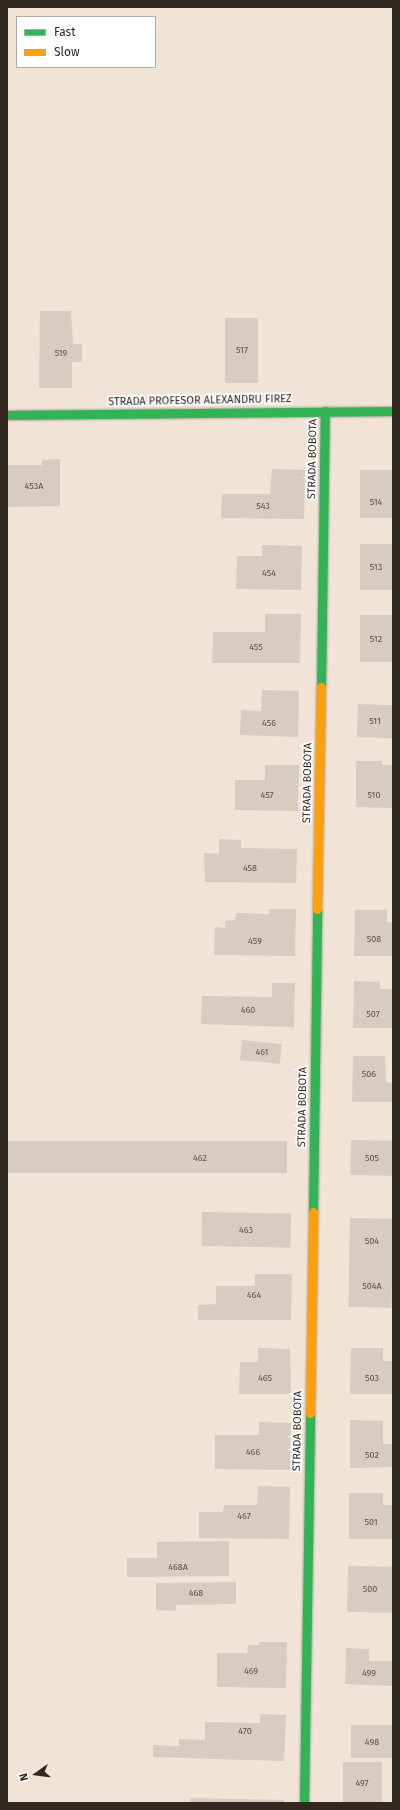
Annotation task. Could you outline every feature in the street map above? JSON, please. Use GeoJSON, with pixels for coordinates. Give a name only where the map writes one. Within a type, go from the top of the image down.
{"type":"FeatureCollection","features":[{"type":"Feature","properties":{"kind":"street","name":"STRADA PROFESOR ALEXANDRU FIREZ"},"geometry":{"type":"LineString","coordinates":[[7,415],[325,411],[393,412]]}},
{"type":"Feature","properties":{"kind":"street","name":"STRADA BOBOTA"},"geometry":{"type":"LineString","coordinates":[[304,1803],[325,411]]}},
{"type":"Feature","properties":{"kind":"building"},"geometry":{"type":"Polygon","coordinates":[[[40,311],[71,311],[73,344],[82,344],[82,362],[72,362],[72,388],[39,388],[40,311]]]}},
{"type":"Feature","properties":{"kind":"building"},"geometry":{"type":"Polygon","coordinates":[[[225,318],[258,318],[258,383],[225,383],[225,318]]]}},
{"type":"Feature","properties":{"kind":"building"},"geometry":{"type":"Polygon","coordinates":[[[60,459],[60,506],[7,507],[7,465],[42,465],[42,460],[60,459]]]}},
{"type":"Feature","properties":{"kind":"building"},"geometry":{"type":"Polygon","coordinates":[[[272,469],[305,470],[304,519],[221,518],[222,494],[270,494],[272,469]]]}},
{"type":"Feature","properties":{"kind":"building"},"geometry":{"type":"Polygon","coordinates":[[[360,470],[393,470],[393,518],[360,518],[360,470]]]}},
{"type":"Feature","properties":{"kind":"building"},"geometry":{"type":"Polygon","coordinates":[[[360,544],[393,544],[393,590],[360,590],[360,544]]]}},
{"type":"Feature","properties":{"kind":"building"},"geometry":{"type":"Polygon","coordinates":[[[262,545],[302,546],[301,590],[236,589],[237,556],[262,556],[262,545]]]}},
{"type":"Feature","properties":{"kind":"building"},"geometry":{"type":"Polygon","coordinates":[[[265,614],[301,614],[300,663],[212,663],[213,632],[265,632],[265,614]]]}},
{"type":"Feature","properties":{"kind":"building"},"geometry":{"type":"Polygon","coordinates":[[[360,615],[393,615],[393,662],[360,662],[360,615]]]}},
{"type":"Feature","properties":{"kind":"building"},"geometry":{"type":"Polygon","coordinates":[[[262,690],[299,691],[298,737],[240,735],[241,710],[261,711],[262,690]]]}},
{"type":"Feature","properties":{"kind":"building"},"geometry":{"type":"Polygon","coordinates":[[[358,704],[393,705],[392,738],[357,737],[358,704]]]}},
{"type":"Feature","properties":{"kind":"building"},"geometry":{"type":"Polygon","coordinates":[[[356,761],[382,761],[382,765],[392,765],[393,808],[356,807],[356,761]]]}},
{"type":"Feature","properties":{"kind":"building"},"geometry":{"type":"Polygon","coordinates":[[[265,765],[299,765],[298,811],[235,810],[235,780],[265,780],[265,765]]]}},
{"type":"Feature","properties":{"kind":"building"},"geometry":{"type":"Polygon","coordinates":[[[219,839],[241,840],[241,848],[297,849],[296,883],[205,882],[204,853],[219,854],[219,839]]]}},
{"type":"Feature","properties":{"kind":"building"},"geometry":{"type":"Polygon","coordinates":[[[269,909],[296,909],[295,956],[214,955],[215,927],[225,928],[225,921],[235,920],[236,913],[269,914],[269,909]]]}},
{"type":"Feature","properties":{"kind":"building"},"geometry":{"type":"Polygon","coordinates":[[[355,910],[387,910],[387,922],[393,922],[393,956],[354,956],[355,910]]]}},
{"type":"Feature","properties":{"kind":"building"},"geometry":{"type":"Polygon","coordinates":[[[354,981],[380,982],[380,989],[393,989],[393,1028],[353,1028],[354,981]]]}},
{"type":"Feature","properties":{"kind":"building"},"geometry":{"type":"Polygon","coordinates":[[[272,983],[295,983],[294,1027],[201,1024],[202,996],[272,997],[272,983]]]}},
{"type":"Feature","properties":{"kind":"building"},"geometry":{"type":"Polygon","coordinates":[[[242,1040],[282,1044],[280,1064],[240,1060],[242,1040]]]}},
{"type":"Feature","properties":{"kind":"building"},"geometry":{"type":"Polygon","coordinates":[[[353,1056],[385,1056],[386,1082],[393,1083],[393,1102],[352,1102],[353,1056]]]}},
{"type":"Feature","properties":{"kind":"building"},"geometry":{"type":"Polygon","coordinates":[[[351,1140],[393,1141],[392,1176],[350,1175],[351,1140]]]}},
{"type":"Feature","properties":{"kind":"building"},"geometry":{"type":"Polygon","coordinates":[[[7,1141],[287,1141],[287,1173],[7,1173],[7,1141]]]}},
{"type":"Feature","properties":{"kind":"building"},"geometry":{"type":"Polygon","coordinates":[[[202,1212],[291,1214],[290,1248],[201,1246],[202,1212]]]}},
{"type":"Feature","properties":{"kind":"building"},"geometry":{"type":"Polygon","coordinates":[[[350,1218],[393,1219],[391,1308],[348,1307],[350,1218]]]}},
{"type":"Feature","properties":{"kind":"building"},"geometry":{"type":"Polygon","coordinates":[[[255,1274],[292,1274],[291,1320],[198,1320],[198,1305],[216,1304],[216,1286],[255,1286],[255,1274]]]}},
{"type":"Feature","properties":{"kind":"building"},"geometry":{"type":"Polygon","coordinates":[[[258,1348],[290,1349],[291,1394],[239,1394],[240,1362],[258,1362],[258,1348]]]}},
{"type":"Feature","properties":{"kind":"building"},"geometry":{"type":"Polygon","coordinates":[[[351,1348],[383,1348],[383,1361],[393,1361],[393,1394],[350,1394],[351,1348]]]}},
{"type":"Feature","properties":{"kind":"building"},"geometry":{"type":"Polygon","coordinates":[[[350,1420],[383,1421],[383,1444],[393,1444],[393,1467],[350,1468],[350,1420]]]}},
{"type":"Feature","properties":{"kind":"building"},"geometry":{"type":"Polygon","coordinates":[[[259,1422],[291,1423],[290,1470],[215,1469],[215,1435],[259,1435],[259,1422]]]}},
{"type":"Feature","properties":{"kind":"building"},"geometry":{"type":"Polygon","coordinates":[[[258,1486],[290,1487],[289,1539],[199,1538],[199,1512],[223,1512],[224,1505],[257,1505],[258,1486]]]}},
{"type":"Feature","properties":{"kind":"building"},"geometry":{"type":"Polygon","coordinates":[[[349,1493],[383,1493],[383,1505],[393,1505],[393,1539],[349,1539],[349,1493]]]}},
{"type":"Feature","properties":{"kind":"building"},"geometry":{"type":"Polygon","coordinates":[[[229,1541],[229,1576],[127,1577],[127,1558],[157,1558],[157,1542],[229,1541]]]}},
{"type":"Feature","properties":{"kind":"building"},"geometry":{"type":"Polygon","coordinates":[[[348,1566],[393,1567],[392,1613],[347,1612],[348,1566]]]}},
{"type":"Feature","properties":{"kind":"building"},"geometry":{"type":"Polygon","coordinates":[[[236,1582],[236,1604],[176,1605],[176,1611],[156,1610],[156,1583],[236,1582]]]}},
{"type":"Feature","properties":{"kind":"building"},"geometry":{"type":"Polygon","coordinates":[[[259,1642],[287,1642],[286,1688],[217,1687],[217,1653],[247,1653],[248,1645],[259,1645],[259,1642]]]}},
{"type":"Feature","properties":{"kind":"building"},"geometry":{"type":"Polygon","coordinates":[[[346,1648],[369,1649],[369,1661],[393,1661],[393,1686],[345,1684],[346,1648]]]}},
{"type":"Feature","properties":{"kind":"building"},"geometry":{"type":"Polygon","coordinates":[[[260,1714],[286,1715],[284,1761],[153,1757],[153,1745],[179,1746],[179,1739],[205,1740],[205,1722],[260,1723],[260,1714]]]}},
{"type":"Feature","properties":{"kind":"building"},"geometry":{"type":"Polygon","coordinates":[[[351,1725],[393,1725],[393,1758],[351,1758],[351,1725]]]}},
{"type":"Feature","properties":{"kind":"building"},"geometry":{"type":"Polygon","coordinates":[[[343,1762],[382,1762],[382,1803],[343,1803],[343,1762]]]}},
{"type":"Feature","properties":{"kind":"building"},"geometry":{"type":"Polygon","coordinates":[[[190,1798],[284,1800],[284,1803],[190,1803],[190,1798]]]}},
{"type":"Feature","properties":{"kind":"traffic: fast"},"geometry":{"type":"LineString","coordinates":[[321,687],[325,411]]}},
{"type":"Feature","properties":{"kind":"traffic: fast"},"geometry":{"type":"LineString","coordinates":[[7,415],[393,411]]}},
{"type":"Feature","properties":{"kind":"traffic: fast"},"geometry":{"type":"LineString","coordinates":[[313,1212],[317,909]]}},
{"type":"Feature","properties":{"kind":"traffic: fast"},"geometry":{"type":"LineString","coordinates":[[304,1803],[310,1413]]}},
{"type":"Feature","properties":{"kind":"traffic: slow"},"geometry":{"type":"LineString","coordinates":[[317,909],[321,687]]}},
{"type":"Feature","properties":{"kind":"traffic: slow"},"geometry":{"type":"LineString","coordinates":[[310,1413],[313,1212]]}}]}
